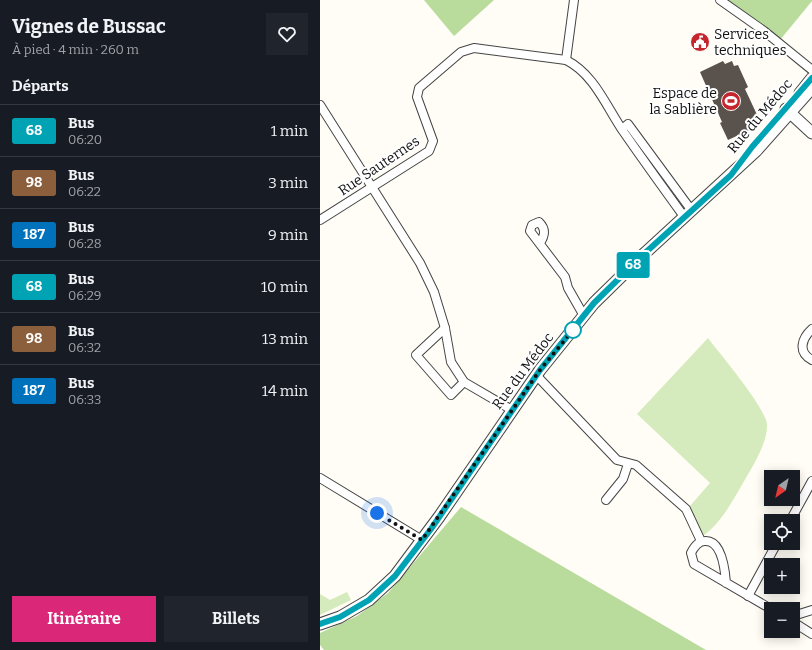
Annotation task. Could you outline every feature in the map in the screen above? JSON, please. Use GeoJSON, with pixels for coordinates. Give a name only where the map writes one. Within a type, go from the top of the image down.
{"type":"FeatureCollection","features":[{"type":"Feature","properties":{"kind":"street"},"geometry":{"type":"LineString","coordinates":[[566,60],[574,0]]}},
{"type":"Feature","properties":{"kind":"street"},"geometry":{"type":"LineString","coordinates":[[720,0],[764,31],[812,70]]}},
{"type":"Feature","properties":{"kind":"street","name":"Rue Sauternes"},"geometry":{"type":"LineString","coordinates":[[320,220],[428,151],[432,141],[417,97],[419,88],[461,52],[474,48],[566,60],[579,66],[599,93],[622,129],[628,124],[689,214]]}},
{"type":"Feature","properties":{"kind":"street","name":"Rue du Médoc"},"geometry":{"type":"LineString","coordinates":[[790,112],[812,78]]}},
{"type":"Feature","properties":{"kind":"street","name":"Rue du Médoc"},"geometry":{"type":"LineString","coordinates":[[320,624],[340,617],[369,600],[395,576],[482,456],[536,375],[597,300],[645,253],[731,175],[812,88]]}},
{"type":"Feature","properties":{"kind":"street"},"geometry":{"type":"LineString","coordinates":[[320,105],[420,263],[434,292],[446,328],[451,362],[464,382],[512,410]]}},
{"type":"Feature","properties":{"kind":"street"},"geometry":{"type":"LineString","coordinates":[[790,112],[812,133]]}},
{"type":"Feature","properties":{"kind":"street"},"geometry":{"type":"LineString","coordinates":[[540,243],[565,277],[568,288],[584,316]]}},
{"type":"Feature","properties":{"kind":"street"},"geometry":{"type":"LineString","coordinates":[[446,328],[416,355],[451,395],[464,382]]}},
{"type":"Feature","properties":{"kind":"street"},"geometry":{"type":"LineString","coordinates":[[812,329],[805,335],[802,347],[805,355],[812,360]]}},
{"type":"Feature","properties":{"kind":"street"},"geometry":{"type":"LineString","coordinates":[[536,375],[617,460],[636,465],[686,510],[700,541]]}},
{"type":"Feature","properties":{"kind":"street"},"geometry":{"type":"LineString","coordinates":[[606,500],[623,479],[628,464]]}},
{"type":"Feature","properties":{"kind":"street"},"geometry":{"type":"LineString","coordinates":[[320,478],[422,540]]}},
{"type":"Feature","properties":{"kind":"street"},"geometry":{"type":"LineString","coordinates":[[794,514],[812,481]]}},
{"type":"Feature","properties":{"kind":"street"},"geometry":{"type":"LineString","coordinates":[[726,583],[725,573],[717,547],[713,542],[706,540],[700,541],[691,553],[694,564],[726,583],[748,596],[764,605]]}},
{"type":"Feature","properties":{"kind":"street"},"geometry":{"type":"LineString","coordinates":[[748,596],[773,550]]}},
{"type":"Feature","properties":{"kind":"street"},"geometry":{"type":"LineString","coordinates":[[800,614],[812,610]]}},
{"type":"Feature","properties":{"kind":"street"},"geometry":{"type":"LineString","coordinates":[[800,626],[812,634]]}},
{"type":"Feature","properties":{"kind":"green space"},"geometry":{"type":"Polygon","coordinates":[[[424,0],[494,0],[454,36],[424,0]]]}},
{"type":"Feature","properties":{"kind":"green space"},"geometry":{"type":"Polygon","coordinates":[[[725,0],[812,0],[812,1],[780,40],[725,0]]]}},
{"type":"Feature","properties":{"kind":"green space"},"geometry":{"type":"Polygon","coordinates":[[[708,338],[759,406],[767,424],[767,431],[759,455],[726,512],[703,536],[689,507],[710,483],[637,414],[708,338]]]}},
{"type":"Feature","properties":{"kind":"green space"},"geometry":{"type":"Polygon","coordinates":[[[461,507],[706,650],[324,650],[320,645],[320,633],[357,616],[388,593],[461,507]]]}},
{"type":"Feature","properties":{"kind":"green space"},"geometry":{"type":"Polygon","coordinates":[[[347,592],[351,600],[320,615],[320,594],[330,600],[347,592]]]}},
{"type":"Feature","properties":{"kind":"building","name":"Espace de la Sablière"},"geometry":{"type":"Polygon","coordinates":[[[723,61],[725,64],[732,61],[734,66],[738,65],[748,87],[745,89],[759,119],[754,121],[756,127],[728,140],[720,123],[722,122],[700,72],[723,61]]]}},
{"type":"Feature","properties":{"kind":"bus line","name":"68"},"geometry":{"type":"LineString","coordinates":[[320,624],[354,610],[385,587],[395,576],[431,529],[459,485],[482,456],[540,370],[594,303],[645,253],[731,175],[770,125],[812,78]]}},
{"type":"Feature","properties":{"kind":"place","name":"Services techniques"},"geometry":{"type":"Point","coordinates":[700,42]}},
{"type":"Feature","properties":{"kind":"place","name":"Espace de la Sablière"},"geometry":{"type":"Point","coordinates":[731,101]}},
{"type":"Feature","properties":{"kind":"route"},"geometry":{"type":"LineString","coordinates":[[377,513],[422,540],[439,517],[459,485],[482,456],[540,370],[573,330]]}}]}
